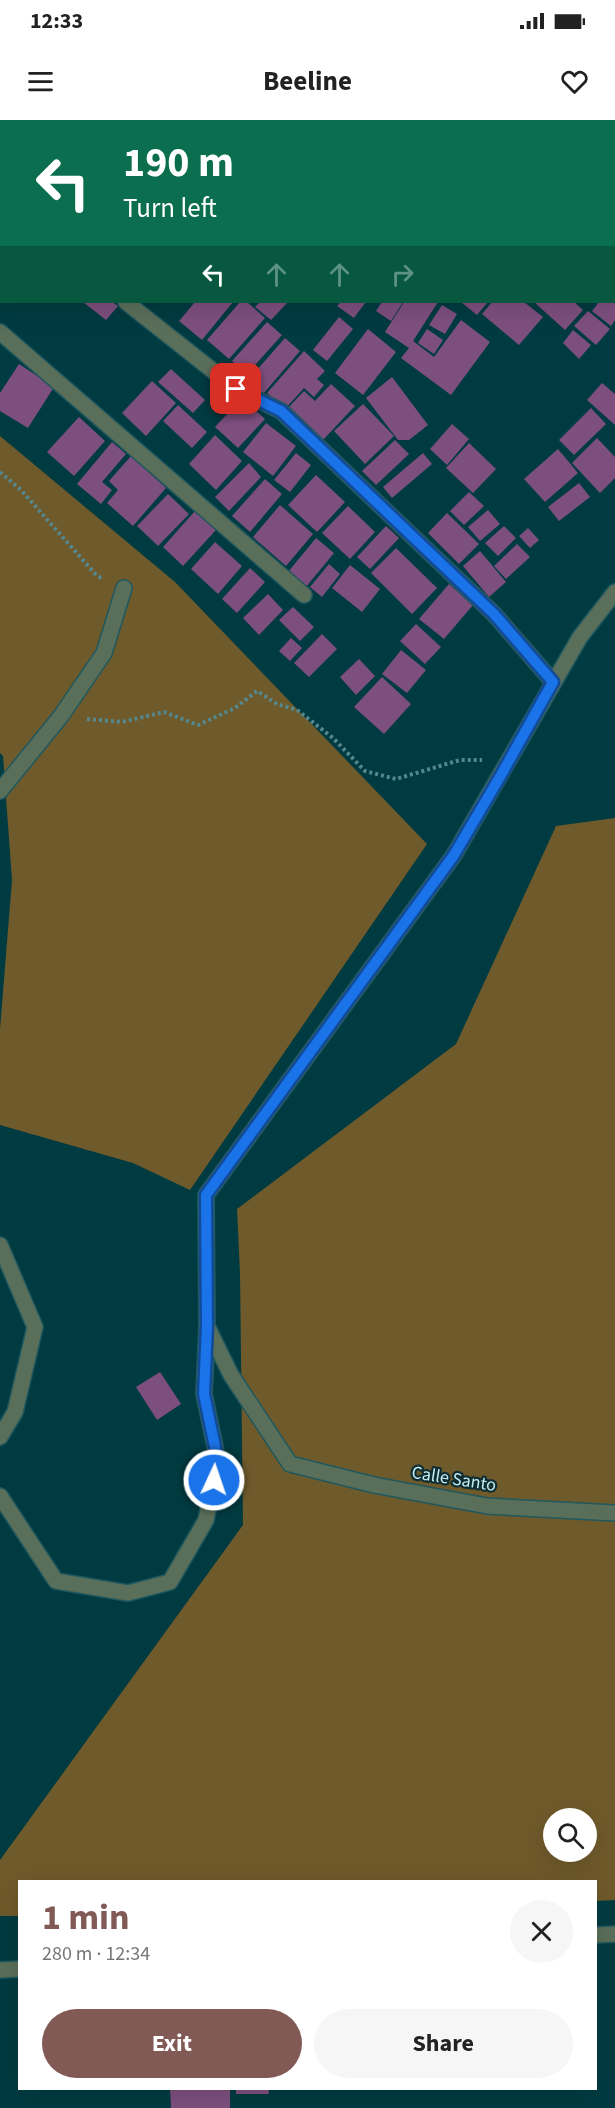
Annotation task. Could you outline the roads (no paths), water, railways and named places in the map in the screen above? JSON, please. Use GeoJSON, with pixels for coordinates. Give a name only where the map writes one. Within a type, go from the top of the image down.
{"type":"FeatureCollection","features":[{"type":"Feature","properties":{"kind":"street"},"geometry":{"type":"LineString","coordinates":[[127,303],[236,389],[281,411],[494,614],[553,682]]}},
{"type":"Feature","properties":{"kind":"street"},"geometry":{"type":"LineString","coordinates":[[0,332],[304,595]]}},
{"type":"Feature","properties":{"kind":"street"},"geometry":{"type":"LineString","coordinates":[[1,787],[61,716],[104,653],[124,588]]}},
{"type":"Feature","properties":{"kind":"street"},"geometry":{"type":"LineString","coordinates":[[0,1496],[56,1581],[128,1593],[170,1582],[206,1520],[218,1461],[204,1394],[207,1326],[206,1195],[454,855],[580,637],[615,592]]}},
{"type":"Feature","properties":{"kind":"street"},"geometry":{"type":"LineString","coordinates":[[0,1245],[35,1327],[15,1412],[0,1437]]}},
{"type":"Feature","properties":{"kind":"street","name":"Calle Santo"},"geometry":{"type":"LineString","coordinates":[[207,1326],[231,1375],[290,1464],[374,1485],[488,1506],[615,1513]]}},
{"type":"Feature","properties":{"kind":"street"},"geometry":{"type":"LineString","coordinates":[[597,1935],[615,1934]]}},
{"type":"Feature","properties":{"kind":"street"},"geometry":{"type":"LineString","coordinates":[[0,1970],[18,1968]]}}]}
